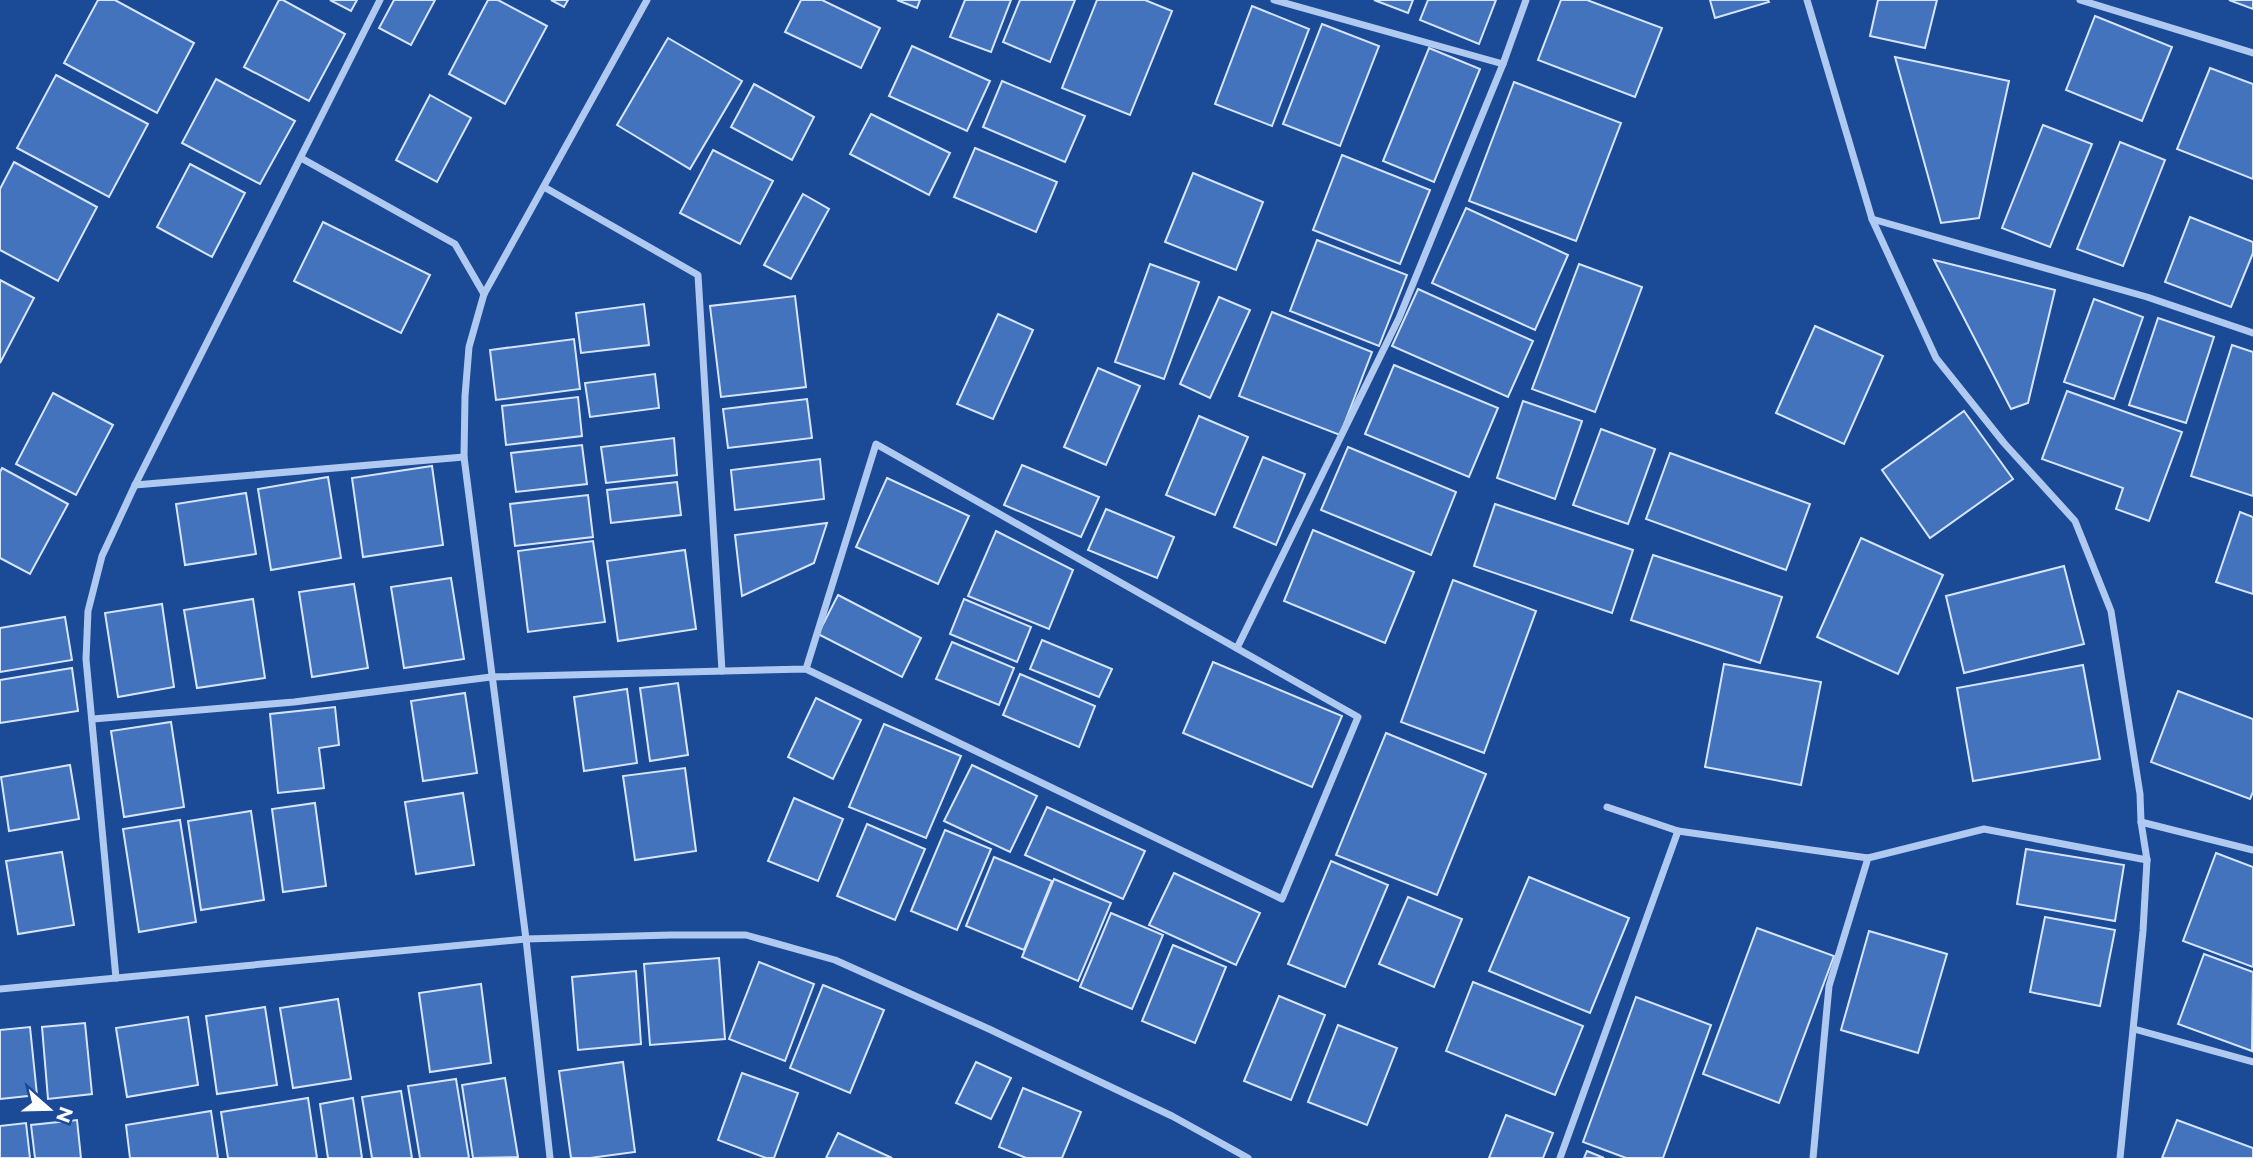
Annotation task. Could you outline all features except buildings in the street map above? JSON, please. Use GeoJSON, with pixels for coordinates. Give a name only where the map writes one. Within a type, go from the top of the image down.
{"type":"FeatureCollection","features":[{"type":"Feature","properties":{"kind":"street"},"geometry":{"type":"LineString","coordinates":[[116,978],[86,659],[88,611],[102,556],[135,485],[380,0]]}},
{"type":"Feature","properties":{"kind":"street"},"geometry":{"type":"LineString","coordinates":[[550,1158],[526,939],[464,457],[469,347],[484,295],[647,0]]}},
{"type":"Feature","properties":{"kind":"street"},"geometry":{"type":"LineString","coordinates":[[1274,0],[1503,64]]}},
{"type":"Feature","properties":{"kind":"street"},"geometry":{"type":"LineString","coordinates":[[1237,648],[1399,318],[1503,64],[1526,0]]}},
{"type":"Feature","properties":{"kind":"street"},"geometry":{"type":"LineString","coordinates":[[1807,0],[1872,219],[1936,358],[2004,443],[2075,521],[2111,611],[2140,794],[2147,860],[2134,1029],[2120,1158]]}},
{"type":"Feature","properties":{"kind":"street"},"geometry":{"type":"LineString","coordinates":[[2080,0],[2253,53]]}},
{"type":"Feature","properties":{"kind":"street"},"geometry":{"type":"LineString","coordinates":[[301,158],[455,244],[484,295]]}},
{"type":"Feature","properties":{"kind":"street"},"geometry":{"type":"LineString","coordinates":[[544,187],[698,275],[722,671]]}},
{"type":"Feature","properties":{"kind":"street"},"geometry":{"type":"LineString","coordinates":[[1872,219],[2147,297],[2253,333]]}},
{"type":"Feature","properties":{"kind":"street"},"geometry":{"type":"LineString","coordinates":[[93,719],[294,702],[491,677],[806,669],[1282,899],[1358,717],[876,444],[806,669]]}},
{"type":"Feature","properties":{"kind":"street"},"geometry":{"type":"LineString","coordinates":[[135,485],[464,457]]}},
{"type":"Feature","properties":{"kind":"street"},"geometry":{"type":"LineString","coordinates":[[1607,807],[1678,831],[1868,858],[1984,829],[2147,860]]}},
{"type":"Feature","properties":{"kind":"street"},"geometry":{"type":"LineString","coordinates":[[2141,822],[2253,850]]}},
{"type":"Feature","properties":{"kind":"street"},"geometry":{"type":"LineString","coordinates":[[1560,1158],[1678,831]]}},
{"type":"Feature","properties":{"kind":"street"},"geometry":{"type":"LineString","coordinates":[[1813,1158],[1829,986],[1868,858]]}},
{"type":"Feature","properties":{"kind":"street"},"geometry":{"type":"LineString","coordinates":[[0,989],[526,939],[671,934],[746,935],[835,960],[1172,1116],[1248,1158]]}},
{"type":"Feature","properties":{"kind":"street"},"geometry":{"type":"LineString","coordinates":[[2134,1029],[2253,1062]]}}]}
